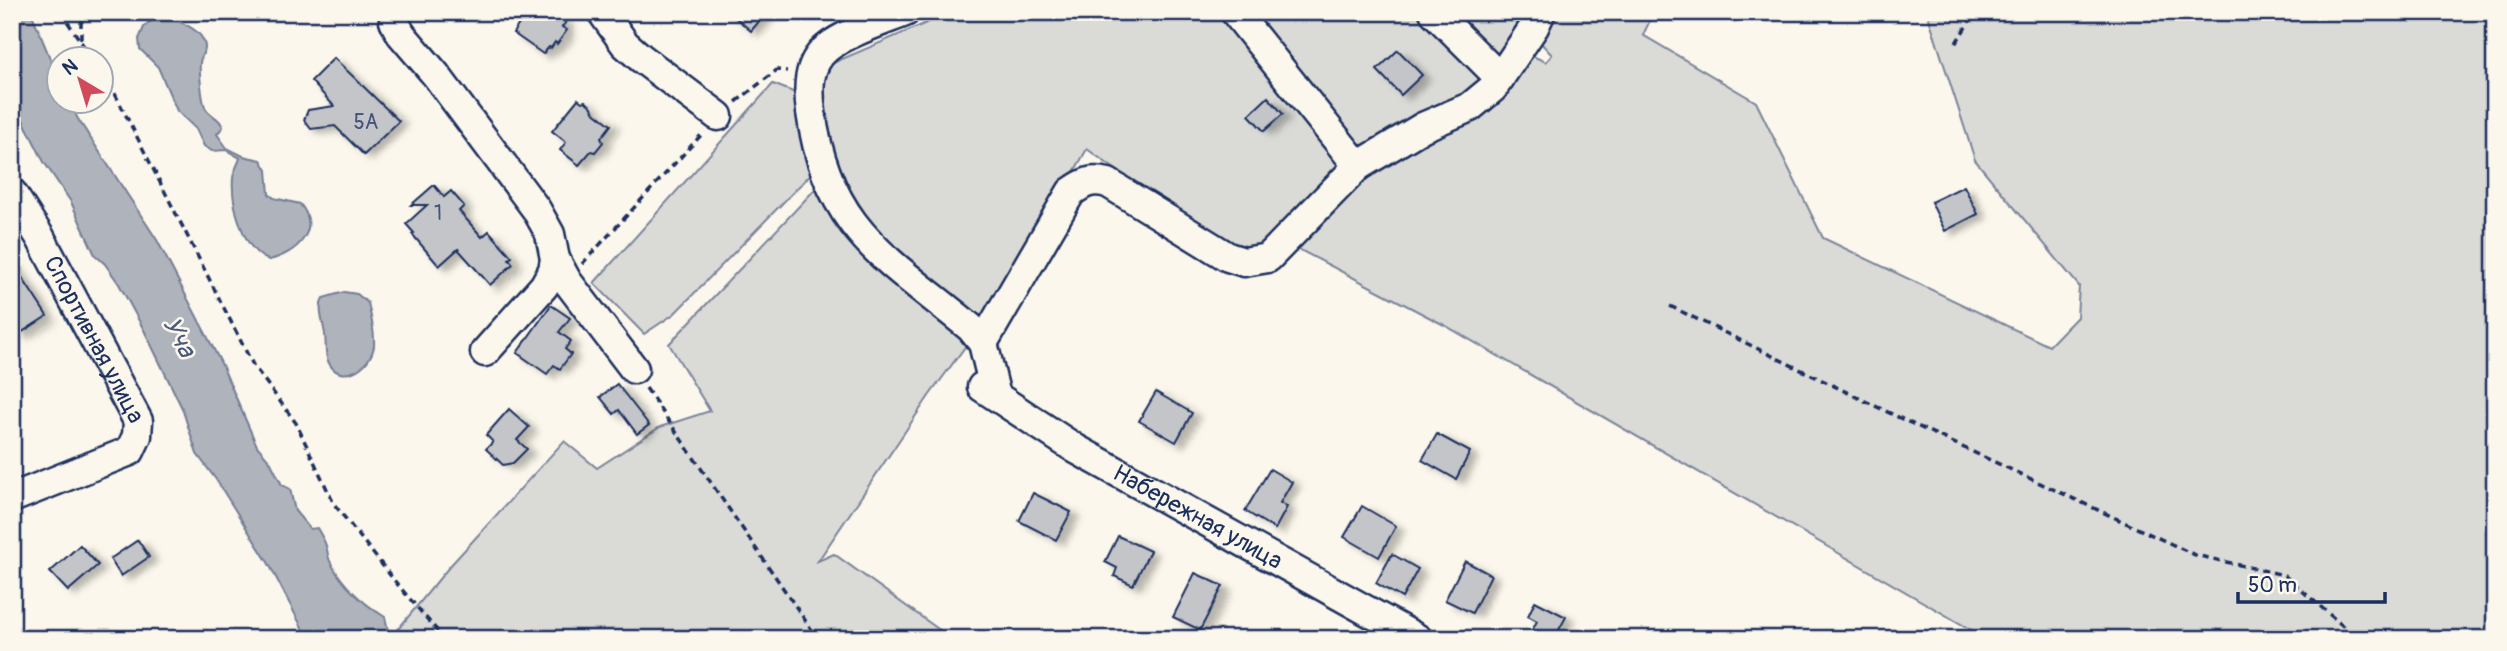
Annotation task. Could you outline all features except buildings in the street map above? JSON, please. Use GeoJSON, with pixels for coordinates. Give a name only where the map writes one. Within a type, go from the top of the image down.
{"type":"FeatureCollection","features":[{"type":"Feature","properties":{"kind":"street"},"geometry":{"type":"LineString","coordinates":[[396,12],[394,21],[401,34],[436,75],[536,209],[550,234],[561,270],[634,369]]}},
{"type":"Feature","properties":{"kind":"street"},"geometry":{"type":"LineString","coordinates":[[603,12],[625,44],[640,58],[718,116]]}},
{"type":"Feature","properties":{"kind":"street"},"geometry":{"type":"LineString","coordinates":[[905,12],[828,47],[817,60],[810,73],[809,100],[822,164],[842,209],[870,246],[971,328],[983,343],[1071,192],[1084,183],[1094,180],[1108,183],[1228,257],[1244,262],[1268,258],[1358,166],[1423,127],[1470,107],[1493,88],[1541,12]]}},
{"type":"Feature","properties":{"kind":"street"},"geometry":{"type":"LineString","coordinates":[[1235,12],[1358,166]]}},
{"type":"Feature","properties":{"kind":"street"},"geometry":{"type":"LineString","coordinates":[[1434,12],[1500,78]]}},
{"type":"Feature","properties":{"kind":"street","name":"Спортивная улица"},"geometry":{"type":"LineString","coordinates":[[12,193],[40,237],[138,421],[137,436],[130,451],[12,498]]}},
{"type":"Feature","properties":{"kind":"street"},"geometry":{"type":"LineString","coordinates":[[485,352],[544,286],[554,270],[561,270]]}},
{"type":"Feature","properties":{"kind":"street","name":"Набережная улица"},"geometry":{"type":"LineString","coordinates":[[983,343],[989,392],[1076,449],[1418,639]]}},
{"type":"Feature","properties":{"kind":"path"},"geometry":{"type":"LineString","coordinates":[[61,12],[82,44]]}},
{"type":"Feature","properties":{"kind":"path"},"geometry":{"type":"LineString","coordinates":[[82,44],[80,23],[88,12]]}},
{"type":"Feature","properties":{"kind":"path"},"geometry":{"type":"LineString","coordinates":[[1956,43],[1975,12]]}},
{"type":"Feature","properties":{"kind":"path"},"geometry":{"type":"LineString","coordinates":[[561,270],[718,116],[777,70],[810,73]]}},
{"type":"Feature","properties":{"kind":"path"},"geometry":{"type":"LineString","coordinates":[[116,96],[253,365],[296,423],[334,504],[398,585],[447,639]]}},
{"type":"Feature","properties":{"kind":"path"},"geometry":{"type":"LineString","coordinates":[[1670,306],[1904,420],[2195,555],[2284,575],[2358,639]]}},
{"type":"Feature","properties":{"kind":"path"},"geometry":{"type":"LineString","coordinates":[[634,369],[818,639]]}},
{"type":"Feature","properties":{"kind":"shaded area"},"geometry":{"type":"Polygon","coordinates":[[[952,12],[1226,12],[1343,162],[1270,245],[1249,256],[1194,226],[1087,149],[989,322],[974,324],[877,242],[839,193],[816,75],[828,65],[952,12]]]}},
{"type":"Feature","properties":{"kind":"shaded area"},"geometry":{"type":"Polygon","coordinates":[[[1245,12],[1425,12],[1487,74],[1463,98],[1363,155],[1245,12]]]}},
{"type":"Feature","properties":{"kind":"shaded area"},"geometry":{"type":"Polygon","coordinates":[[[1441,12],[1530,12],[1502,55],[1490,61],[1441,12]]]}},
{"type":"Feature","properties":{"kind":"shaded area"},"geometry":{"type":"Polygon","coordinates":[[[1548,12],[1654,12],[1643,35],[1756,102],[1823,238],[2049,346],[2077,317],[2079,286],[1975,160],[1927,12],[2495,12],[2495,639],[1987,639],[1446,326],[1298,249],[1347,189],[1371,172],[1385,167],[1386,160],[1528,54],[1546,62],[1552,55],[1539,41],[1548,12]]]}},
{"type":"Feature","properties":{"kind":"shaded area"},"geometry":{"type":"Polygon","coordinates":[[[773,84],[803,96],[811,174],[674,314],[644,334],[594,283],[773,84]]]}},
{"type":"Feature","properties":{"kind":"shaded area"},"geometry":{"type":"Polygon","coordinates":[[[819,185],[970,340],[818,561],[834,554],[952,639],[390,639],[449,567],[564,441],[597,468],[660,427],[710,411],[669,344],[819,185]]]}},
{"type":"Feature","properties":{"kind":"water","name":"Уча"},"geometry":{"type":"Polygon","coordinates":[[[12,12],[31,12],[46,48],[46,116],[76,116],[157,240],[221,363],[257,446],[270,461],[282,485],[290,489],[295,511],[310,529],[317,528],[326,545],[330,561],[348,587],[385,617],[390,639],[308,639],[269,564],[197,454],[182,408],[144,330],[119,284],[95,255],[71,202],[44,162],[12,98],[12,12]]]}},
{"type":"Feature","properties":{"kind":"water"},"geometry":{"type":"Polygon","coordinates":[[[163,18],[189,27],[204,42],[200,67],[204,103],[207,110],[222,124],[223,127],[217,134],[227,148],[243,156],[261,160],[267,170],[269,194],[274,198],[300,204],[306,214],[307,232],[303,240],[279,257],[269,260],[260,255],[252,247],[240,225],[234,200],[233,178],[240,158],[226,150],[212,151],[204,146],[196,129],[177,111],[158,67],[140,49],[139,39],[144,27],[149,22],[163,18]]]}},
{"type":"Feature","properties":{"kind":"water"},"geometry":{"type":"Polygon","coordinates":[[[344,292],[357,294],[368,303],[374,346],[372,354],[361,367],[354,372],[339,373],[333,369],[326,354],[321,309],[323,298],[344,292]]]}}]}
